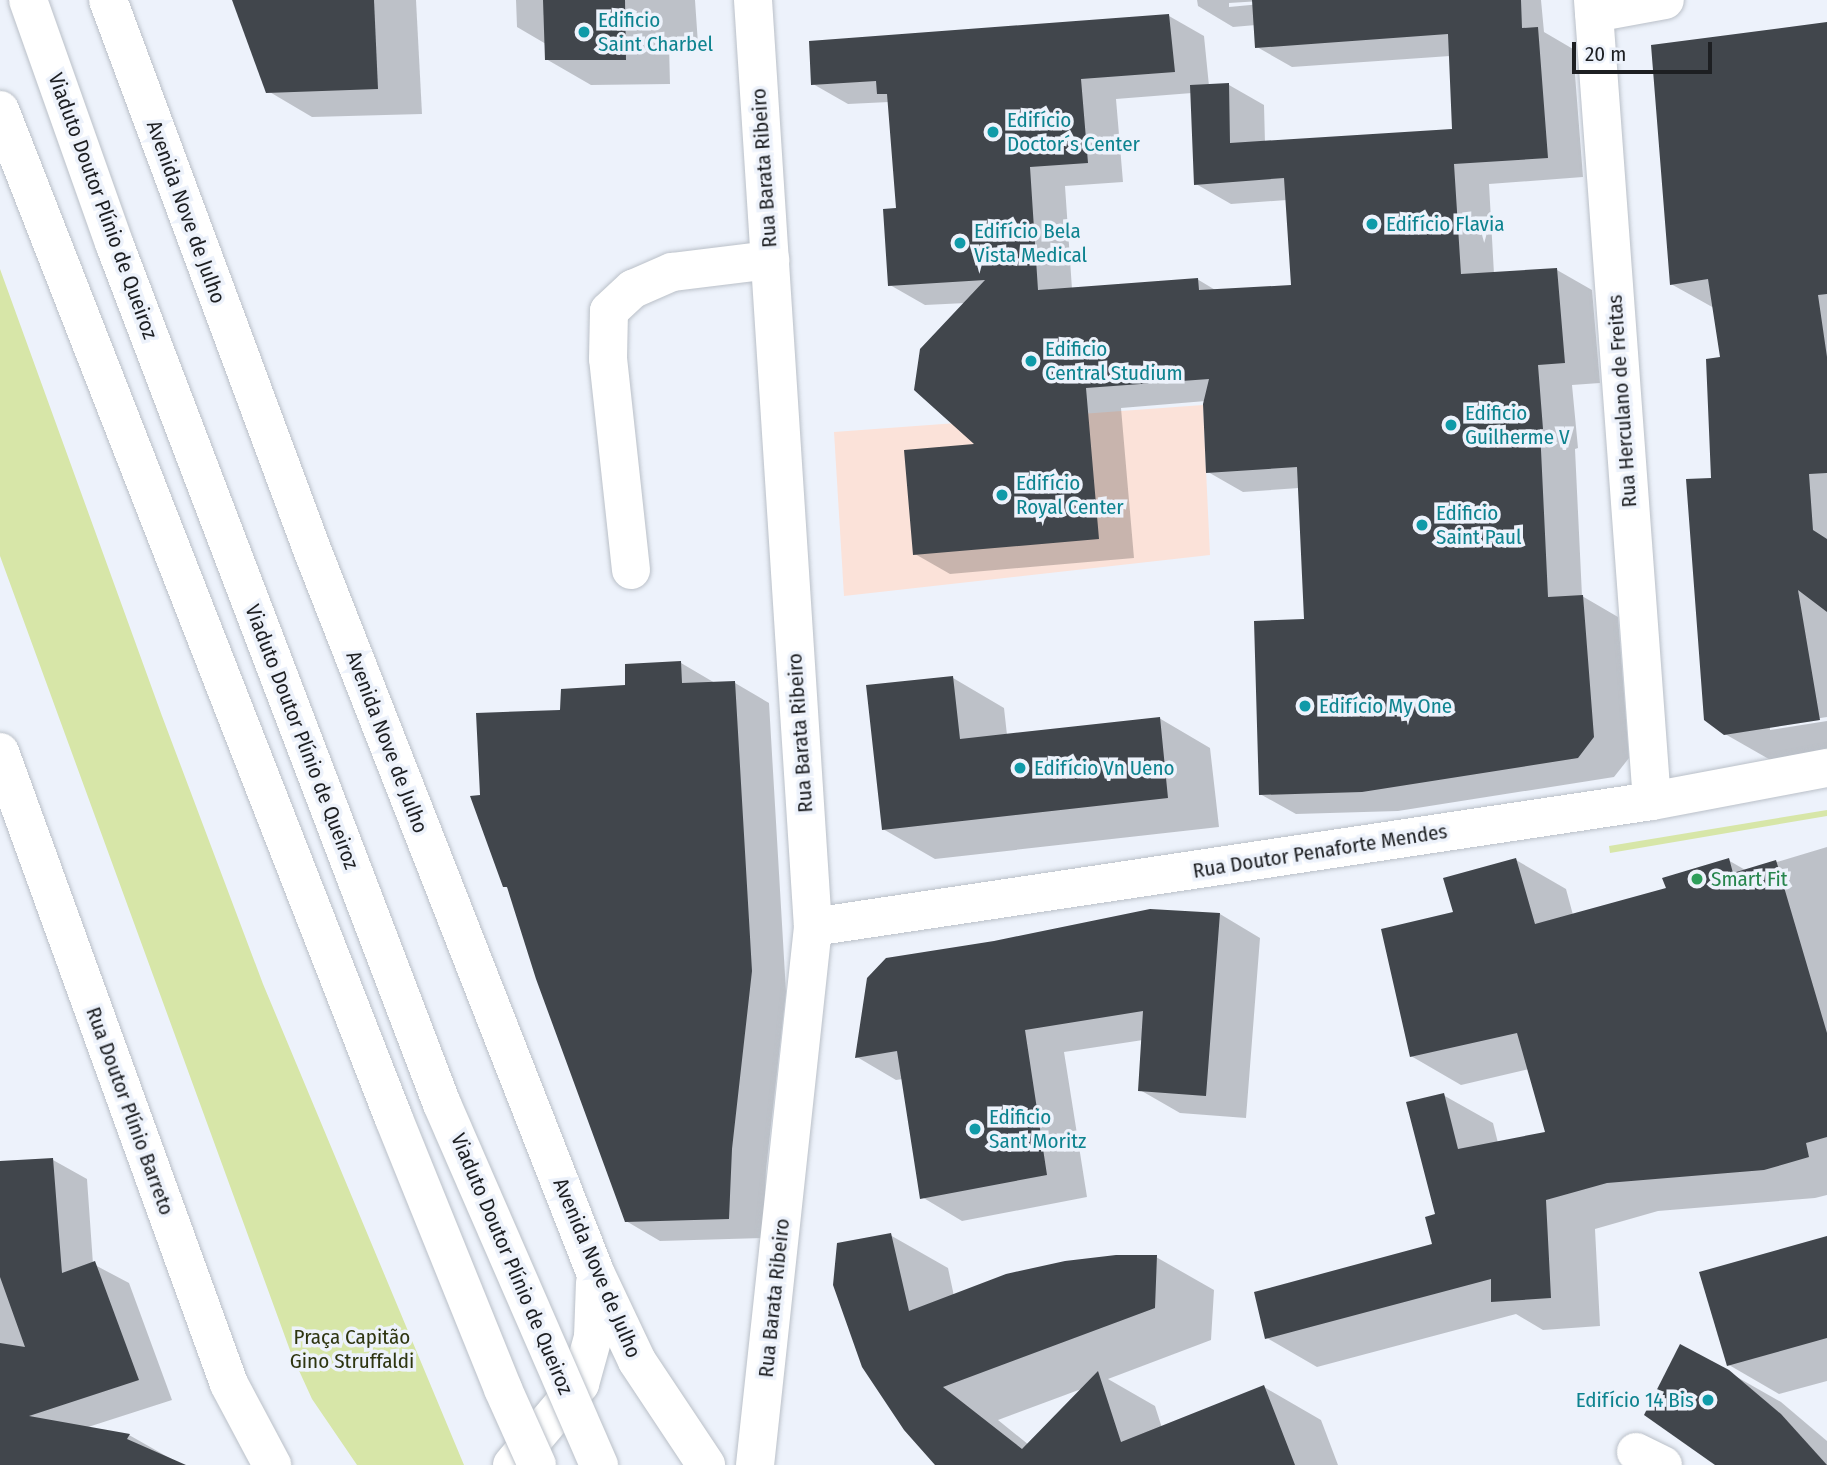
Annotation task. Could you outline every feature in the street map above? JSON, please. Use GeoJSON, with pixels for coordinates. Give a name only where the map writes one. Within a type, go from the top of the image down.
{"type":"FeatureCollection","features":[{"type":"Feature","properties":{"kind":"main road","name":"Viaduto Doutor Plínio de Queiroz"},"geometry":{"type":"LineString","coordinates":[[28,0],[114,243],[442,1104],[598,1465]]}},
{"type":"Feature","properties":{"kind":"main road","name":"Avenida Nove de Julho"},"geometry":{"type":"LineString","coordinates":[[108,0],[313,552],[595,1272],[637,1361],[706,1465]]}},
{"type":"Feature","properties":{"kind":"main road","name":"Rua Barata Ribeiro"},"geometry":{"type":"LineString","coordinates":[[753,0],[813,927],[755,1465]]}},
{"type":"Feature","properties":{"kind":"main road"},"geometry":{"type":"LineString","coordinates":[[1593,7],[1665,0]]}},
{"type":"Feature","properties":{"kind":"main road","name":"Rua Herculano de Freitas"},"geometry":{"type":"LineString","coordinates":[[1593,7],[1652,801]]}},
{"type":"Feature","properties":{"kind":"main road"},"geometry":{"type":"LineString","coordinates":[[0,110],[394,1119],[503,1389],[537,1465]]}},
{"type":"Feature","properties":{"kind":"main road"},"geometry":{"type":"LineString","coordinates":[[631,570],[608,359],[609,311],[633,289],[672,272],[770,260]]}},
{"type":"Feature","properties":{"kind":"main road","name":"Rua Doutor Plínio Barreto"},"geometry":{"type":"LineString","coordinates":[[0,752],[229,1384],[272,1465]]}},
{"type":"Feature","properties":{"kind":"main road","name":"Rua Doutor Penaforte Mendes"},"geometry":{"type":"LineString","coordinates":[[813,927],[1652,801],[1827,768]]}},
{"type":"Feature","properties":{"kind":"main road"},"geometry":{"type":"LineString","coordinates":[[512,1465],[580,1384],[593,1337],[595,1272]]}},
{"type":"Feature","properties":{"kind":"shaded area"},"geometry":{"type":"Polygon","coordinates":[[[1203,405],[1210,555],[844,596],[834,432],[1203,405]]]}},
{"type":"Feature","properties":{"kind":"green space","name":"Praça Capitão Gino Struffaldi"},"geometry":{"type":"Polygon","coordinates":[[[0,269],[162,716],[263,984],[464,1465],[357,1465],[312,1399],[291,1353],[0,556],[0,269]]]}},
{"type":"Feature","properties":{"kind":"green space"},"geometry":{"type":"Polygon","coordinates":[[[1827,810],[1827,816],[1610,853],[1609,846],[1827,810]]]}},
{"type":"Feature","properties":{"kind":"building"},"geometry":{"type":"Polygon","coordinates":[[[232,0],[374,0],[378,89],[266,93],[232,0]]]}},
{"type":"Feature","properties":{"kind":"building","name":"Edificio Saint Charbel"},"geometry":{"type":"Polygon","coordinates":[[[543,0],[625,0],[626,60],[545,60],[543,0]]]}},
{"type":"Feature","properties":{"kind":"building"},"geometry":{"type":"Polygon","coordinates":[[[1252,0],[1521,0],[1522,28],[1538,27],[1548,158],[1454,164],[1461,274],[1557,268],[1565,363],[1538,365],[1543,429],[1540,429],[1548,597],[1583,595],[1594,737],[1578,758],[1362,792],[1259,795],[1254,621],[1304,619],[1297,467],[1206,473],[1203,404],[1209,379],[1086,388],[1099,539],[913,555],[904,450],[974,444],[914,390],[920,349],[985,280],[888,286],[883,209],[896,208],[887,94],[877,94],[876,81],[811,85],[809,41],[1169,14],[1175,72],[1081,79],[1088,163],[1030,167],[1038,290],[1198,278],[1199,290],[1291,285],[1284,178],[1194,185],[1190,85],[1229,83],[1230,143],[1452,129],[1448,34],[1255,48],[1252,0]]]}},
{"type":"Feature","properties":{"kind":"building"},"geometry":{"type":"Polygon","coordinates":[[[1827,22],[1827,294],[1818,295],[1827,357],[1827,473],[1809,474],[1813,530],[1827,539],[1827,612],[1798,590],[1820,720],[1724,735],[1704,720],[1686,479],[1711,478],[1706,359],[1720,357],[1708,279],[1670,285],[1651,45],[1827,22]]]}},
{"type":"Feature","properties":{"kind":"building"},"geometry":{"type":"Polygon","coordinates":[[[681,661],[682,683],[735,681],[752,971],[732,1149],[729,1219],[625,1222],[536,979],[507,887],[503,887],[470,796],[480,795],[476,713],[560,710],[561,689],[625,685],[625,664],[681,661]]]}},
{"type":"Feature","properties":{"kind":"building","name":"Edifício Vn Ueno"},"geometry":{"type":"Polygon","coordinates":[[[953,676],[960,739],[1160,717],[1168,798],[882,830],[866,685],[953,676]]]}},
{"type":"Feature","properties":{"kind":"building"},"geometry":{"type":"Polygon","coordinates":[[[1516,858],[1535,924],[1666,888],[1662,878],[1729,858],[1733,873],[1776,860],[1827,1033],[1827,1137],[1806,1143],[1809,1157],[1764,1170],[1607,1183],[1546,1200],[1551,1298],[1491,1302],[1491,1279],[1265,1339],[1254,1292],[1432,1244],[1425,1217],[1435,1214],[1406,1102],[1444,1093],[1458,1149],[1545,1132],[1517,1033],[1410,1057],[1381,929],[1453,912],[1443,878],[1516,858]]]}},
{"type":"Feature","properties":{"kind":"building"},"geometry":{"type":"Polygon","coordinates":[[[1150,909],[1220,913],[1206,1096],[1138,1091],[1143,1011],[1025,1030],[1047,1175],[920,1199],[897,1051],[855,1058],[867,978],[886,958],[994,941],[1150,909]]]}},
{"type":"Feature","properties":{"kind":"building"},"geometry":{"type":"Polygon","coordinates":[[[53,1158],[62,1273],[95,1261],[139,1380],[29,1416],[130,1434],[127,1439],[186,1465],[0,1465],[0,1343],[25,1347],[0,1277],[0,1161],[53,1158]]]}},
{"type":"Feature","properties":{"kind":"building"},"geometry":{"type":"Polygon","coordinates":[[[891,1233],[909,1311],[1006,1274],[1065,1261],[1116,1255],[1157,1255],[1155,1308],[943,1387],[1022,1449],[1098,1371],[1121,1442],[1264,1385],[1295,1465],[935,1465],[904,1430],[862,1367],[833,1285],[837,1243],[891,1233]]]}},
{"type":"Feature","properties":{"kind":"building"},"geometry":{"type":"Polygon","coordinates":[[[1827,1236],[1827,1338],[1727,1366],[1699,1272],[1827,1236]]]}},
{"type":"Feature","properties":{"kind":"building","name":"Edifício 14 Bis"},"geometry":{"type":"Polygon","coordinates":[[[1680,1344],[1729,1370],[1781,1414],[1827,1465],[1715,1465],[1644,1415],[1680,1344]]]}},
{"type":"Feature","properties":{"kind":"place","name":"Edificio Saint Charbel"},"geometry":{"type":"Point","coordinates":[584,32]}},
{"type":"Feature","properties":{"kind":"place","name":"Edifício Doctor´s Center"},"geometry":{"type":"Point","coordinates":[993,132]}},
{"type":"Feature","properties":{"kind":"place","name":"Edifício Flavia"},"geometry":{"type":"Point","coordinates":[1372,224]}},
{"type":"Feature","properties":{"kind":"place","name":"Edifício Bela Vista Medical"},"geometry":{"type":"Point","coordinates":[960,243]}},
{"type":"Feature","properties":{"kind":"place","name":"Edificio Central Studium"},"geometry":{"type":"Point","coordinates":[1031,361]}},
{"type":"Feature","properties":{"kind":"place","name":"Edificio Guilherme V"},"geometry":{"type":"Point","coordinates":[1451,425]}},
{"type":"Feature","properties":{"kind":"place","name":"Edifício Royal Center"},"geometry":{"type":"Point","coordinates":[1002,495]}},
{"type":"Feature","properties":{"kind":"place","name":"Edificio Saint Paul"},"geometry":{"type":"Point","coordinates":[1422,525]}},
{"type":"Feature","properties":{"kind":"place","name":"Edifício My One"},"geometry":{"type":"Point","coordinates":[1305,706]}},
{"type":"Feature","properties":{"kind":"place","name":"Edifício Vn Ueno"},"geometry":{"type":"Point","coordinates":[1020,768]}},
{"type":"Feature","properties":{"kind":"place","name":"Smart Fit"},"geometry":{"type":"Point","coordinates":[1697,879]}},
{"type":"Feature","properties":{"kind":"place","name":"Edificio Sant Moritz"},"geometry":{"type":"Point","coordinates":[975,1129]}},
{"type":"Feature","properties":{"kind":"place","name":"Edifício 14 Bis"},"geometry":{"type":"Point","coordinates":[1708,1400]}}]}
